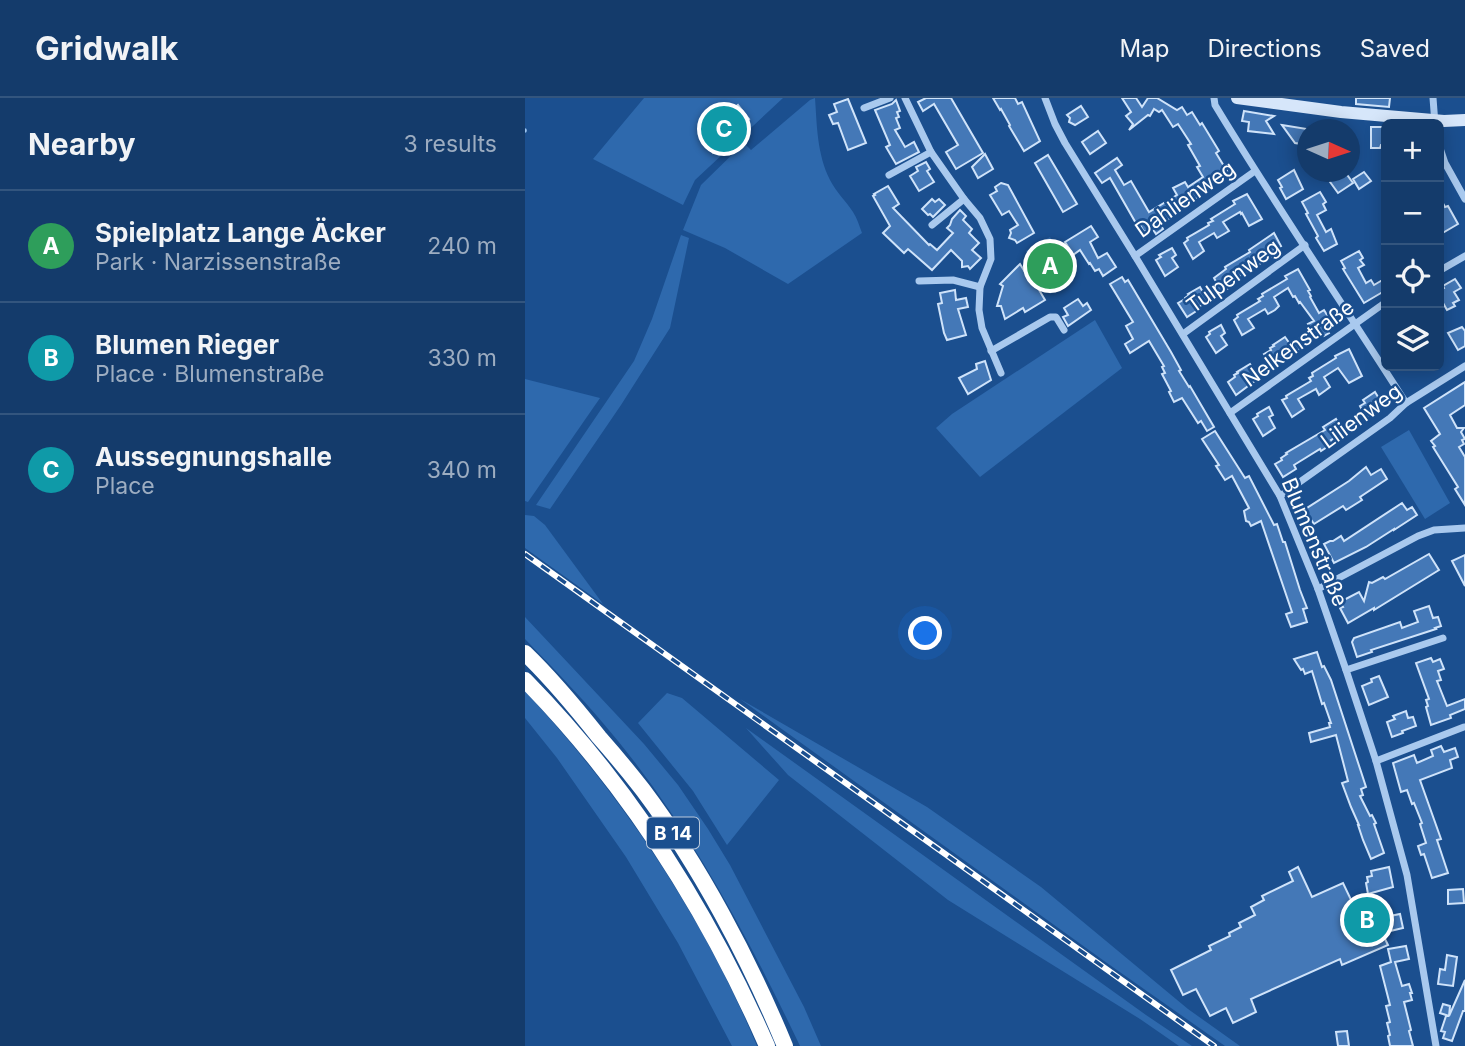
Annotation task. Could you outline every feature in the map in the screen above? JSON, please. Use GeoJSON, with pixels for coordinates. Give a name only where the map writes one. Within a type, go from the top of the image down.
{"type":"FeatureCollection","features":[{"type":"Feature","properties":{"kind":"highway","name":"B 14"},"geometry":{"type":"LineString","coordinates":[[525,653],[620,762],[670,828],[719,909],[759,986],[786,1046]]}},
{"type":"Feature","properties":{"kind":"highway","name":"B 14"},"geometry":{"type":"LineString","coordinates":[[525,680],[600,764],[667,857],[725,957],[767,1046]]}},
{"type":"Feature","properties":{"kind":"street"},"geometry":{"type":"LineString","coordinates":[[864,108],[890,98]]}},
{"type":"Feature","properties":{"kind":"street"},"geometry":{"type":"LineString","coordinates":[[905,98],[931,152],[985,228],[992,249],[991,259],[979,286],[979,310],[982,328],[1001,373]]}},
{"type":"Feature","properties":{"kind":"street","name":"Blumenstraße"},"geometry":{"type":"LineString","coordinates":[[1045,98],[1065,143],[1280,496],[1296,531],[1376,761],[1408,875],[1436,1046]]}},
{"type":"Feature","properties":{"kind":"street"},"geometry":{"type":"LineString","coordinates":[[1214,98],[1215,105],[1255,171],[1406,403]]}},
{"type":"Feature","properties":{"kind":"street"},"geometry":{"type":"LineString","coordinates":[[1237,98],[1407,119]]}},
{"type":"Feature","properties":{"kind":"street"},"geometry":{"type":"LineString","coordinates":[[1433,98],[1435,119]]}},
{"type":"Feature","properties":{"kind":"street"},"geometry":{"type":"LineString","coordinates":[[1444,121],[1465,120]]}},
{"type":"Feature","properties":{"kind":"street"},"geometry":{"type":"LineString","coordinates":[[889,175],[931,152]]}},
{"type":"Feature","properties":{"kind":"street"},"geometry":{"type":"LineString","coordinates":[[1444,160],[1465,199]]}},
{"type":"Feature","properties":{"kind":"street","name":"Dahlienweg"},"geometry":{"type":"LineString","coordinates":[[1135,256],[1255,171]]}},
{"type":"Feature","properties":{"kind":"street"},"geometry":{"type":"LineString","coordinates":[[932,225],[964,199]]}},
{"type":"Feature","properties":{"kind":"street","name":"Tulpenweg"},"geometry":{"type":"LineString","coordinates":[[1183,334],[1305,246]]}},
{"type":"Feature","properties":{"kind":"street"},"geometry":{"type":"LineString","coordinates":[[1444,268],[1465,256]]}},
{"type":"Feature","properties":{"kind":"street"},"geometry":{"type":"LineString","coordinates":[[919,281],[953,280],[979,286]]}},
{"type":"Feature","properties":{"kind":"street","name":"Nelkenstraße"},"geometry":{"type":"LineString","coordinates":[[1230,413],[1381,306]]}},
{"type":"Feature","properties":{"kind":"street"},"geometry":{"type":"LineString","coordinates":[[991,351],[1049,317],[1056,317],[1064,330]]}},
{"type":"Feature","properties":{"kind":"street","name":"Lilienweg"},"geometry":{"type":"LineString","coordinates":[[1280,496],[1390,418],[1406,403],[1465,366]]}},
{"type":"Feature","properties":{"kind":"street"},"geometry":{"type":"LineString","coordinates":[[1318,589],[1418,536],[1434,530],[1465,527]]}},
{"type":"Feature","properties":{"kind":"street"},"geometry":{"type":"LineString","coordinates":[[1346,670],[1443,638]]}},
{"type":"Feature","properties":{"kind":"street"},"geometry":{"type":"LineString","coordinates":[[1376,761],[1464,727]]}},
{"type":"Feature","properties":{"kind":"shaded area"},"geometry":{"type":"Polygon","coordinates":[[[644,98],[783,98],[695,180],[683,205],[593,159],[644,98]]]}},
{"type":"Feature","properties":{"kind":"shaded area"},"geometry":{"type":"Polygon","coordinates":[[[815,98],[822,160],[832,184],[854,214],[862,233],[788,284],[725,248],[683,230],[701,185],[744,143],[751,150],[815,98]]]}},
{"type":"Feature","properties":{"kind":"shaded area"},"geometry":{"type":"Polygon","coordinates":[[[681,235],[689,238],[670,328],[550,509],[536,505],[634,361],[652,319],[681,235]]]}},
{"type":"Feature","properties":{"kind":"shaded area"},"geometry":{"type":"Polygon","coordinates":[[[1050,237],[1074,280],[1050,294],[1026,251],[1050,237]]]}},
{"type":"Feature","properties":{"kind":"shaded area"},"geometry":{"type":"Polygon","coordinates":[[[1095,320],[1122,368],[980,477],[936,428],[952,414],[1095,320]]]}},
{"type":"Feature","properties":{"kind":"shaded area"},"geometry":{"type":"Polygon","coordinates":[[[525,379],[600,398],[528,502],[525,501],[525,379]]]}},
{"type":"Feature","properties":{"kind":"shaded area"},"geometry":{"type":"Polygon","coordinates":[[[1409,430],[1450,503],[1425,519],[1381,447],[1409,430]]]}},
{"type":"Feature","properties":{"kind":"shaded area"},"geometry":{"type":"Polygon","coordinates":[[[525,515],[534,516],[545,525],[603,604],[525,548],[525,515]]]}},
{"type":"Feature","properties":{"kind":"shaded area"},"geometry":{"type":"Polygon","coordinates":[[[525,617],[644,744],[678,785],[730,865],[804,1007],[821,1046],[800,1046],[740,927],[671,812],[618,741],[525,639],[525,617]]]}},
{"type":"Feature","properties":{"kind":"shaded area"},"geometry":{"type":"Polygon","coordinates":[[[525,691],[594,772],[657,858],[711,950],[757,1046],[732,1046],[678,943],[626,857],[557,758],[525,718],[525,691]]]}},
{"type":"Feature","properties":{"kind":"shaded area"},"geometry":{"type":"Polygon","coordinates":[[[667,693],[682,698],[779,780],[727,845],[693,791],[638,723],[667,693]]]}},
{"type":"Feature","properties":{"kind":"shaded area"},"geometry":{"type":"Polygon","coordinates":[[[740,699],[927,807],[1041,887],[1188,1009],[1240,1046],[1225,1046],[740,699]]]}},
{"type":"Feature","properties":{"kind":"shaded area"},"geometry":{"type":"Polygon","coordinates":[[[746,728],[1192,1046],[1179,1046],[948,900],[788,775],[746,728]]]}},
{"type":"Feature","properties":{"kind":"building"},"geometry":{"type":"Polygon","coordinates":[[[926,98],[951,98],[983,153],[956,169],[946,152],[958,145],[934,104],[923,111],[918,102],[926,98]]]}},
{"type":"Feature","properties":{"kind":"building"},"geometry":{"type":"Polygon","coordinates":[[[993,98],[1015,98],[1018,104],[1022,102],[1040,141],[1024,151],[993,98]]]}},
{"type":"Feature","properties":{"kind":"building"},"geometry":{"type":"Polygon","coordinates":[[[1122,98],[1136,98],[1142,107],[1148,98],[1157,98],[1177,110],[1182,107],[1187,115],[1192,112],[1219,151],[1216,153],[1227,171],[1197,192],[1200,196],[1174,211],[1176,215],[1160,224],[1163,229],[1156,234],[1152,228],[1144,232],[1139,223],[1137,225],[1110,178],[1102,183],[1095,173],[1117,158],[1122,165],[1115,170],[1124,185],[1131,181],[1149,212],[1177,195],[1173,188],[1185,182],[1188,187],[1203,177],[1188,145],[1191,144],[1178,124],[1173,127],[1162,110],[1159,112],[1154,109],[1150,116],[1129,130],[1133,124],[1126,116],[1131,112],[1122,98]]]}},
{"type":"Feature","properties":{"kind":"building"},"geometry":{"type":"Polygon","coordinates":[[[1356,98],[1390,98],[1389,107],[1356,104],[1356,98]]]}},
{"type":"Feature","properties":{"kind":"building"},"geometry":{"type":"Polygon","coordinates":[[[848,99],[866,143],[848,150],[838,123],[833,124],[829,115],[837,112],[834,104],[848,99]]]}},
{"type":"Feature","properties":{"kind":"building"},"geometry":{"type":"Polygon","coordinates":[[[896,100],[900,111],[897,112],[899,117],[896,118],[900,128],[895,130],[905,147],[914,142],[919,152],[896,164],[886,147],[890,145],[875,110],[896,100]]]}},
{"type":"Feature","properties":{"kind":"building"},"geometry":{"type":"Polygon","coordinates":[[[738,105],[749,119],[727,135],[731,141],[713,153],[706,143],[711,139],[706,129],[738,105]]]}},
{"type":"Feature","properties":{"kind":"building"},"geometry":{"type":"Polygon","coordinates":[[[1081,106],[1088,117],[1075,125],[1069,122],[1067,115],[1081,106]]]}},
{"type":"Feature","properties":{"kind":"building"},"geometry":{"type":"Polygon","coordinates":[[[1244,111],[1274,116],[1266,121],[1274,134],[1248,131],[1249,122],[1242,121],[1244,111]]]}},
{"type":"Feature","properties":{"kind":"building"},"geometry":{"type":"Polygon","coordinates":[[[1282,125],[1297,127],[1295,143],[1282,125]]]}},
{"type":"Feature","properties":{"kind":"building"},"geometry":{"type":"Polygon","coordinates":[[[1371,127],[1381,127],[1380,148],[1371,148],[1371,127]]]}},
{"type":"Feature","properties":{"kind":"building"},"geometry":{"type":"Polygon","coordinates":[[[1098,131],[1106,143],[1090,154],[1082,142],[1098,131]]]}},
{"type":"Feature","properties":{"kind":"building"},"geometry":{"type":"Polygon","coordinates":[[[985,154],[993,169],[978,178],[972,167],[985,154]]]}},
{"type":"Feature","properties":{"kind":"building"},"geometry":{"type":"Polygon","coordinates":[[[1048,155],[1077,204],[1063,212],[1035,163],[1048,155]]]}},
{"type":"Feature","properties":{"kind":"building"},"geometry":{"type":"Polygon","coordinates":[[[926,162],[930,169],[927,171],[934,182],[919,191],[910,176],[918,171],[916,167],[926,162]]]}},
{"type":"Feature","properties":{"kind":"building"},"geometry":{"type":"Polygon","coordinates":[[[1294,170],[1297,182],[1303,189],[1286,199],[1278,180],[1294,170]]]}},
{"type":"Feature","properties":{"kind":"building"},"geometry":{"type":"Polygon","coordinates":[[[1364,172],[1371,181],[1359,189],[1355,182],[1360,182],[1360,175],[1364,172]]]}},
{"type":"Feature","properties":{"kind":"building"},"geometry":{"type":"Polygon","coordinates":[[[1330,182],[1353,183],[1338,193],[1330,182]]]}},
{"type":"Feature","properties":{"kind":"building"},"geometry":{"type":"Polygon","coordinates":[[[1001,183],[1008,185],[1034,233],[1017,243],[1009,238],[1010,230],[1018,225],[1009,211],[1002,215],[990,195],[997,191],[995,187],[1001,183]]]}},
{"type":"Feature","properties":{"kind":"building"},"geometry":{"type":"Polygon","coordinates":[[[888,186],[899,204],[893,208],[937,250],[953,233],[947,228],[960,210],[966,216],[963,220],[972,229],[969,233],[979,243],[972,250],[981,258],[970,269],[968,266],[962,267],[962,261],[951,250],[932,270],[908,249],[904,253],[883,233],[890,226],[873,196],[888,186]]]}},
{"type":"Feature","properties":{"kind":"building"},"geometry":{"type":"Polygon","coordinates":[[[1320,192],[1326,202],[1323,204],[1326,210],[1317,215],[1326,232],[1331,229],[1337,244],[1324,251],[1302,202],[1320,192]]]}},
{"type":"Feature","properties":{"kind":"building"},"geometry":{"type":"Polygon","coordinates":[[[1247,194],[1262,219],[1249,226],[1240,212],[1223,222],[1229,231],[1217,238],[1214,233],[1199,242],[1204,251],[1193,259],[1184,243],[1187,238],[1209,225],[1208,223],[1213,221],[1211,219],[1235,204],[1233,201],[1247,194]]]}},
{"type":"Feature","properties":{"kind":"building"},"geometry":{"type":"Polygon","coordinates":[[[932,199],[935,202],[939,199],[945,205],[933,217],[922,209],[932,199]]]}},
{"type":"Feature","properties":{"kind":"building"},"geometry":{"type":"Polygon","coordinates":[[[1444,205],[1448,206],[1458,224],[1444,232],[1444,205]]]}},
{"type":"Feature","properties":{"kind":"building"},"geometry":{"type":"Polygon","coordinates":[[[1091,226],[1098,237],[1090,242],[1098,258],[1107,253],[1116,267],[1103,276],[1099,269],[1095,271],[1080,250],[1073,255],[1065,242],[1091,226]]]}},
{"type":"Feature","properties":{"kind":"building"},"geometry":{"type":"Polygon","coordinates":[[[1274,233],[1281,246],[1269,253],[1271,257],[1233,280],[1235,284],[1187,317],[1178,303],[1200,287],[1204,294],[1218,285],[1214,278],[1226,269],[1225,267],[1274,233]]]}},
{"type":"Feature","properties":{"kind":"building"},"geometry":{"type":"Polygon","coordinates":[[[1172,248],[1176,255],[1172,258],[1178,267],[1165,276],[1156,260],[1161,257],[1159,255],[1172,248]]]}},
{"type":"Feature","properties":{"kind":"building"},"geometry":{"type":"Polygon","coordinates":[[[1359,251],[1364,265],[1358,268],[1366,283],[1371,280],[1374,285],[1381,281],[1381,293],[1364,303],[1341,261],[1359,251]]]}},
{"type":"Feature","properties":{"kind":"building"},"geometry":{"type":"Polygon","coordinates":[[[1020,264],[1045,300],[1025,312],[1023,308],[1005,319],[1001,306],[997,306],[1003,286],[1000,284],[1020,264]]]}},
{"type":"Feature","properties":{"kind":"building"},"geometry":{"type":"Polygon","coordinates":[[[1298,269],[1319,313],[1324,310],[1332,323],[1326,327],[1329,333],[1324,336],[1320,330],[1314,334],[1308,324],[1314,321],[1288,288],[1274,297],[1279,306],[1275,310],[1268,314],[1265,309],[1248,319],[1254,328],[1242,335],[1234,320],[1237,315],[1260,301],[1258,299],[1262,294],[1298,269]]]}},
{"type":"Feature","properties":{"kind":"building"},"geometry":{"type":"Polygon","coordinates":[[[1122,277],[1125,282],[1128,280],[1214,427],[1207,431],[1201,421],[1198,423],[1182,398],[1174,402],[1162,374],[1165,373],[1162,367],[1164,366],[1149,341],[1130,353],[1125,344],[1133,339],[1126,326],[1133,322],[1110,284],[1122,277]]]}},
{"type":"Feature","properties":{"kind":"building"},"geometry":{"type":"Polygon","coordinates":[[[1455,279],[1461,288],[1454,292],[1459,300],[1447,310],[1444,305],[1444,285],[1455,279]]]}},
{"type":"Feature","properties":{"kind":"building"},"geometry":{"type":"Polygon","coordinates":[[[955,290],[956,300],[966,298],[968,307],[958,309],[966,335],[947,340],[938,304],[942,303],[940,293],[955,290]]]}},
{"type":"Feature","properties":{"kind":"building"},"geometry":{"type":"Polygon","coordinates":[[[1078,299],[1083,306],[1087,303],[1091,310],[1068,326],[1063,317],[1068,315],[1064,308],[1078,299]]]}},
{"type":"Feature","properties":{"kind":"building"},"geometry":{"type":"Polygon","coordinates":[[[1221,325],[1225,333],[1221,336],[1227,345],[1216,353],[1206,337],[1221,325]]]}},
{"type":"Feature","properties":{"kind":"building"},"geometry":{"type":"Polygon","coordinates":[[[1462,327],[1465,331],[1465,346],[1458,350],[1448,333],[1462,327]]]}},
{"type":"Feature","properties":{"kind":"building"},"geometry":{"type":"Polygon","coordinates":[[[1312,331],[1316,338],[1272,367],[1264,354],[1271,350],[1273,345],[1285,337],[1290,344],[1312,331]]]}},
{"type":"Feature","properties":{"kind":"building"},"geometry":{"type":"Polygon","coordinates":[[[1349,349],[1362,376],[1349,383],[1338,368],[1324,377],[1330,387],[1319,395],[1316,389],[1298,399],[1304,409],[1292,417],[1282,400],[1311,381],[1309,378],[1313,376],[1312,373],[1349,349]]]}},
{"type":"Feature","properties":{"kind":"building"},"geometry":{"type":"Polygon","coordinates":[[[985,361],[991,380],[968,394],[959,378],[977,369],[976,364],[985,361]]]}},
{"type":"Feature","properties":{"kind":"building"},"geometry":{"type":"Polygon","coordinates":[[[1250,364],[1260,377],[1236,395],[1228,382],[1250,364]]]}},
{"type":"Feature","properties":{"kind":"building"},"geometry":{"type":"Polygon","coordinates":[[[1465,382],[1465,405],[1450,415],[1457,428],[1464,428],[1461,432],[1465,439],[1462,440],[1464,444],[1459,447],[1465,457],[1465,505],[1455,489],[1458,487],[1433,447],[1435,446],[1431,441],[1440,434],[1424,408],[1465,382]]]}},
{"type":"Feature","properties":{"kind":"building"},"geometry":{"type":"Polygon","coordinates":[[[1375,392],[1383,405],[1366,417],[1360,406],[1365,403],[1363,400],[1375,392]]]}},
{"type":"Feature","properties":{"kind":"building"},"geometry":{"type":"Polygon","coordinates":[[[1269,407],[1273,415],[1269,417],[1275,428],[1263,436],[1253,419],[1269,407]]]}},
{"type":"Feature","properties":{"kind":"building"},"geometry":{"type":"Polygon","coordinates":[[[1336,419],[1344,432],[1331,440],[1333,443],[1321,451],[1320,449],[1294,465],[1296,469],[1283,477],[1275,464],[1282,460],[1286,453],[1325,430],[1323,427],[1336,419]]]}},
{"type":"Feature","properties":{"kind":"building"},"geometry":{"type":"Polygon","coordinates":[[[1215,431],[1245,478],[1249,476],[1274,525],[1277,524],[1307,608],[1303,609],[1307,622],[1291,627],[1286,614],[1292,612],[1261,521],[1251,526],[1246,521],[1244,511],[1249,508],[1232,476],[1225,480],[1216,466],[1219,465],[1202,439],[1215,431]]]}},
{"type":"Feature","properties":{"kind":"building"},"geometry":{"type":"Polygon","coordinates":[[[1366,467],[1371,475],[1381,469],[1387,479],[1346,510],[1343,506],[1314,524],[1306,512],[1307,508],[1366,467]]]}},
{"type":"Feature","properties":{"kind":"building"},"geometry":{"type":"Polygon","coordinates":[[[1402,503],[1407,510],[1412,507],[1417,515],[1366,547],[1334,563],[1324,544],[1341,536],[1344,541],[1402,503]]]}},
{"type":"Feature","properties":{"kind":"building"},"geometry":{"type":"Polygon","coordinates":[[[1429,554],[1439,570],[1348,623],[1340,608],[1343,607],[1340,602],[1359,592],[1364,601],[1369,582],[1383,577],[1385,579],[1429,554]]]}},
{"type":"Feature","properties":{"kind":"building"},"geometry":{"type":"Polygon","coordinates":[[[1465,555],[1465,586],[1452,561],[1465,555]]]}},
{"type":"Feature","properties":{"kind":"building"},"geometry":{"type":"Polygon","coordinates":[[[1429,606],[1433,618],[1438,617],[1441,626],[1357,657],[1352,642],[1354,638],[1400,622],[1402,628],[1418,622],[1414,611],[1429,606]]]}},
{"type":"Feature","properties":{"kind":"building"},"geometry":{"type":"Polygon","coordinates":[[[1317,652],[1322,667],[1324,666],[1331,680],[1366,787],[1361,789],[1363,795],[1360,796],[1376,823],[1374,824],[1384,853],[1371,859],[1342,783],[1348,781],[1336,735],[1311,742],[1309,733],[1330,727],[1331,723],[1312,671],[1305,674],[1294,659],[1317,652]]]}},
{"type":"Feature","properties":{"kind":"building"},"geometry":{"type":"Polygon","coordinates":[[[1431,658],[1433,662],[1440,659],[1444,669],[1438,671],[1441,680],[1437,681],[1447,706],[1465,699],[1465,709],[1450,715],[1451,718],[1431,725],[1426,707],[1426,700],[1429,699],[1416,663],[1431,658]]]}},
{"type":"Feature","properties":{"kind":"building"},"geometry":{"type":"Polygon","coordinates":[[[1379,676],[1388,697],[1369,705],[1362,686],[1379,676]]]}},
{"type":"Feature","properties":{"kind":"building"},"geometry":{"type":"Polygon","coordinates":[[[1406,711],[1408,718],[1413,717],[1416,726],[1392,737],[1387,722],[1395,719],[1393,716],[1406,711]]]}},
{"type":"Feature","properties":{"kind":"building"},"geometry":{"type":"Polygon","coordinates":[[[1441,746],[1444,752],[1455,748],[1458,757],[1450,760],[1452,768],[1420,780],[1441,839],[1437,840],[1448,873],[1432,878],[1424,854],[1421,855],[1418,846],[1426,843],[1420,824],[1422,823],[1407,790],[1401,792],[1393,763],[1414,755],[1417,763],[1433,756],[1431,750],[1441,746]]]}},
{"type":"Feature","properties":{"kind":"building"},"geometry":{"type":"Polygon","coordinates":[[[1298,867],[1312,897],[1343,883],[1353,904],[1366,898],[1375,919],[1400,914],[1403,928],[1382,933],[1388,945],[1342,965],[1340,959],[1251,999],[1256,1012],[1233,1023],[1226,1008],[1210,1016],[1196,989],[1183,995],[1171,970],[1211,950],[1209,946],[1230,936],[1229,933],[1241,927],[1239,923],[1255,915],[1251,907],[1264,900],[1262,896],[1293,881],[1289,872],[1298,867]]]}},
{"type":"Feature","properties":{"kind":"building"},"geometry":{"type":"Polygon","coordinates":[[[1389,867],[1393,887],[1368,894],[1366,883],[1367,877],[1372,876],[1371,871],[1389,867]]]}},
{"type":"Feature","properties":{"kind":"building"},"geometry":{"type":"Polygon","coordinates":[[[1463,889],[1464,903],[1448,904],[1448,890],[1463,889]]]}},
{"type":"Feature","properties":{"kind":"building"},"geometry":{"type":"Polygon","coordinates":[[[1406,946],[1409,959],[1395,962],[1402,986],[1409,984],[1412,993],[1412,1000],[1404,1002],[1413,1046],[1390,1046],[1387,1023],[1390,1022],[1386,1006],[1390,1005],[1380,966],[1391,962],[1388,949],[1406,946]]]}},
{"type":"Feature","properties":{"kind":"building"},"geometry":{"type":"Polygon","coordinates":[[[1447,955],[1457,957],[1453,986],[1438,984],[1440,969],[1445,970],[1447,955]]]}},
{"type":"Feature","properties":{"kind":"building"},"geometry":{"type":"Polygon","coordinates":[[[1465,980],[1465,1011],[1452,1041],[1443,1038],[1445,1032],[1441,1031],[1446,1016],[1449,1016],[1465,980]]]}},
{"type":"Feature","properties":{"kind":"building"},"geometry":{"type":"Polygon","coordinates":[[[1443,1004],[1450,1006],[1449,1016],[1440,1013],[1443,1004]]]}},
{"type":"Feature","properties":{"kind":"building"},"geometry":{"type":"Polygon","coordinates":[[[1347,1031],[1349,1046],[1338,1046],[1336,1032],[1347,1031]]]}},
{"type":"Feature","properties":{"kind":"railway"},"geometry":{"type":"LineString","coordinates":[[525,554],[1214,1046]]}},
{"type":"Feature","properties":{"kind":"place","name":"Aussegnungshalle"},"geometry":{"type":"Point","coordinates":[724,129]}},
{"type":"Feature","properties":{"kind":"place","name":"Spielplatz Lange Äcker"},"geometry":{"type":"Point","coordinates":[1050,266]}},
{"type":"Feature","properties":{"kind":"place","name":"Blumen Rieger"},"geometry":{"type":"Point","coordinates":[1367,920]}}]}
